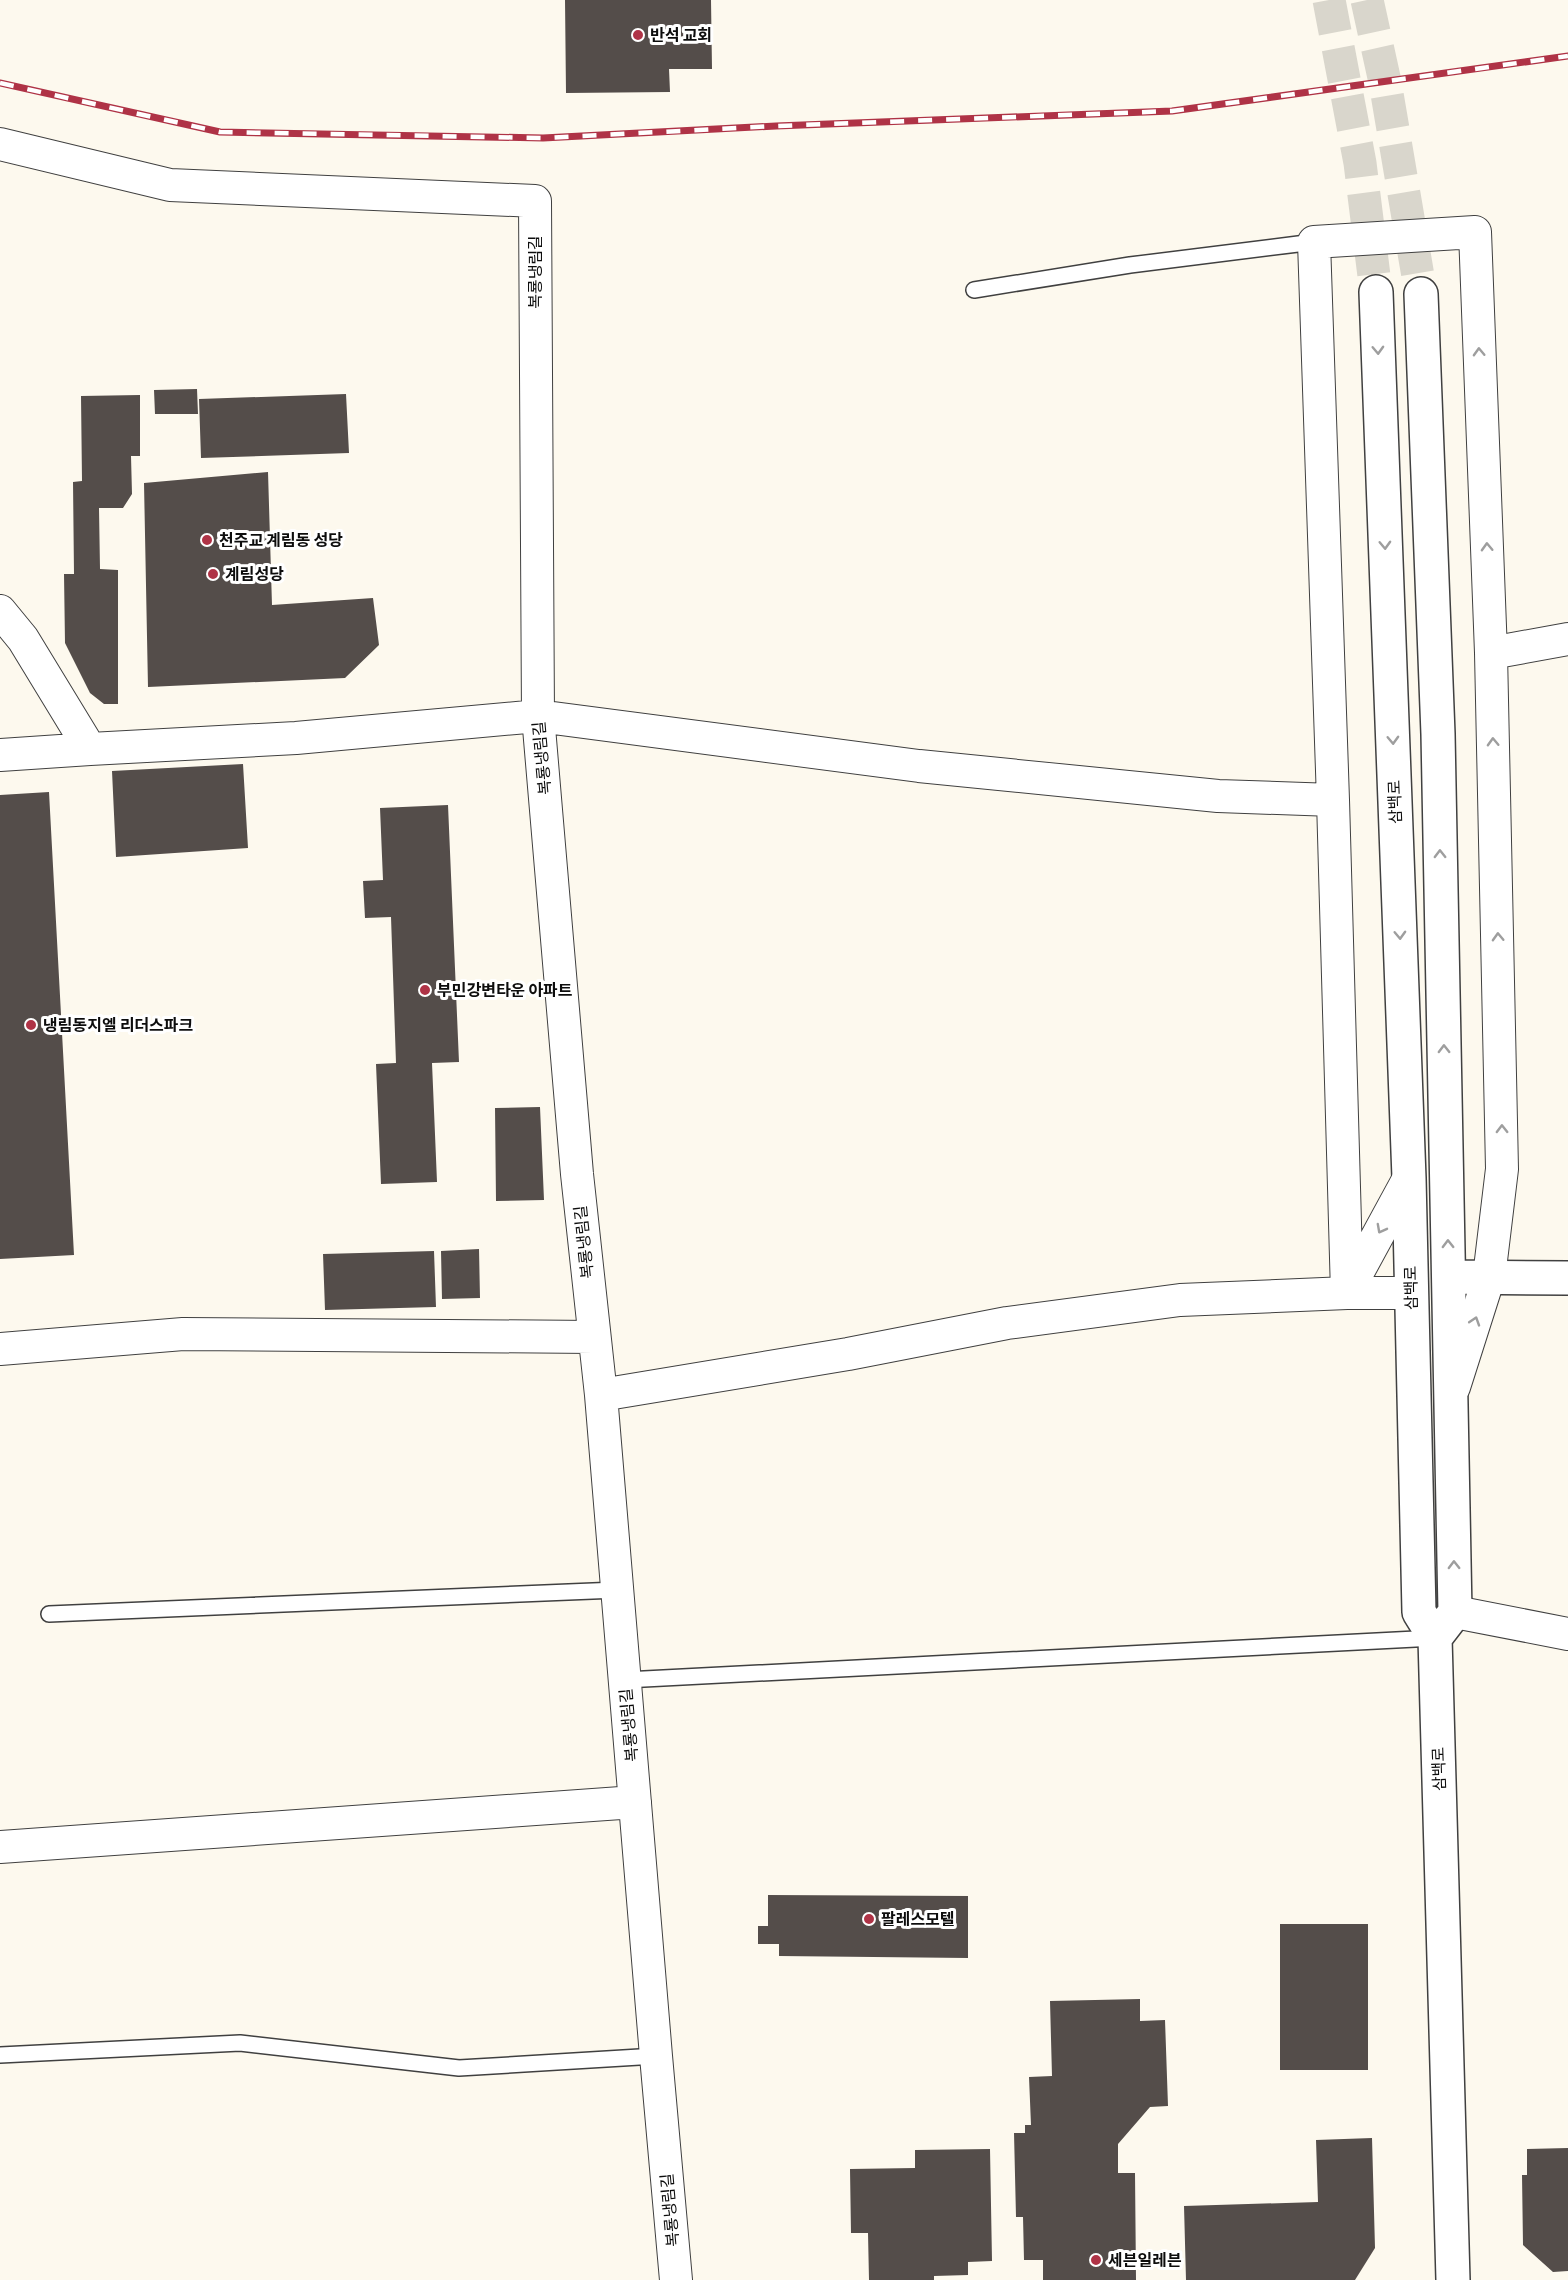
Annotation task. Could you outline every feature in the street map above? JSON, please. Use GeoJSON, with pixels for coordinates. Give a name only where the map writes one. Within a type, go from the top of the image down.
{"type":"FeatureCollection","features":[{"type":"Feature","properties":{"kind":"street","name":"복룡냉림길"},"geometry":{"type":"LineString","coordinates":[[0,144],[170,185],[535,201],[538,716],[576,1174],[601,1395],[676,2280]]}},
{"type":"Feature","properties":{"kind":"street"},"geometry":{"type":"LineString","coordinates":[[1347,1293],[1314,242],[1475,232],[1491,653],[1502,1169],[1489,1277],[1451,1396]]}},
{"type":"Feature","properties":{"kind":"street","name":"삼백로"},"geometry":{"type":"LineString","coordinates":[[1376,292],[1409,1178],[1419,1612],[1435,1638],[1453,2280]]}},
{"type":"Feature","properties":{"kind":"street"},"geometry":{"type":"LineString","coordinates":[[1421,294],[1438,734],[1455,1612],[1435,1638]]}},
{"type":"Feature","properties":{"kind":"street"},"geometry":{"type":"LineString","coordinates":[[0,611],[23,639],[90,749]]}},
{"type":"Feature","properties":{"kind":"street"},"geometry":{"type":"LineString","coordinates":[[1491,653],[1568,639]]}},
{"type":"Feature","properties":{"kind":"street"},"geometry":{"type":"LineString","coordinates":[[0,755],[296,738],[538,716],[919,766],[1218,796],[1333,800]]}},
{"type":"Feature","properties":{"kind":"street"},"geometry":{"type":"LineString","coordinates":[[1347,1293],[1409,1178]]}},
{"type":"Feature","properties":{"kind":"street"},"geometry":{"type":"LineString","coordinates":[[1449,1277],[1568,1278]]}},
{"type":"Feature","properties":{"kind":"street"},"geometry":{"type":"LineString","coordinates":[[601,1395],[848,1354],[1019,1322],[1180,1300],[1347,1293],[1411,1293]]}},
{"type":"Feature","properties":{"kind":"street"},"geometry":{"type":"LineString","coordinates":[[0,1349],[183,1334],[594,1337]]}},
{"type":"Feature","properties":{"kind":"street"},"geometry":{"type":"LineString","coordinates":[[1455,1612],[1568,1634]]}},
{"type":"Feature","properties":{"kind":"street"},"geometry":{"type":"LineString","coordinates":[[0,1847],[635,1802]]}},
{"type":"Feature","properties":{"kind":"lane"},"geometry":{"type":"LineString","coordinates":[[974,290],[1131,265],[1314,242]]}},
{"type":"Feature","properties":{"kind":"lane"},"geometry":{"type":"LineString","coordinates":[[49,1614],[617,1590]]}},
{"type":"Feature","properties":{"kind":"lane"},"geometry":{"type":"LineString","coordinates":[[625,1680],[1435,1638]]}},
{"type":"Feature","properties":{"kind":"lane"},"geometry":{"type":"LineString","coordinates":[[0,2055],[240,2043],[459,2068],[656,2056]]}},
{"type":"Feature","properties":{"kind":"building","name":"반석 교회"},"geometry":{"type":"Polygon","coordinates":[[[565,0],[711,0],[712,69],[669,69],[670,92],[566,93],[565,0]]]}},
{"type":"Feature","properties":{"kind":"building"},"geometry":{"type":"Polygon","coordinates":[[[197,389],[198,414],[155,414],[154,390],[197,389]]]}},
{"type":"Feature","properties":{"kind":"building"},"geometry":{"type":"Polygon","coordinates":[[[346,394],[349,453],[201,458],[199,399],[346,394]]]}},
{"type":"Feature","properties":{"kind":"building"},"geometry":{"type":"Polygon","coordinates":[[[140,395],[140,456],[131,456],[132,494],[123,508],[99,508],[100,569],[118,570],[118,704],[104,704],[90,693],[65,643],[64,574],[74,574],[73,482],[82,481],[81,396],[140,395]]]}},
{"type":"Feature","properties":{"kind":"building","name":"천주교 계림동 성당"},"geometry":{"type":"Polygon","coordinates":[[[268,472],[272,605],[373,598],[379,645],[345,678],[148,687],[144,483],[268,472]]]}},
{"type":"Feature","properties":{"kind":"building"},"geometry":{"type":"Polygon","coordinates":[[[243,764],[248,848],[116,857],[112,771],[243,764]]]}},
{"type":"Feature","properties":{"kind":"building","name":"냉림동지엘 리더스파크"},"geometry":{"type":"Polygon","coordinates":[[[49,792],[74,1255],[0,1259],[0,795],[49,792]]]}},
{"type":"Feature","properties":{"kind":"building","name":"부민강변타운 아파트"},"geometry":{"type":"Polygon","coordinates":[[[448,805],[459,1062],[432,1063],[437,1182],[381,1184],[376,1064],[396,1063],[391,917],[365,918],[363,881],[383,880],[380,808],[448,805]]]}},
{"type":"Feature","properties":{"kind":"building"},"geometry":{"type":"Polygon","coordinates":[[[540,1107],[544,1200],[496,1201],[495,1108],[540,1107]]]}},
{"type":"Feature","properties":{"kind":"building"},"geometry":{"type":"Polygon","coordinates":[[[479,1249],[480,1298],[442,1299],[441,1251],[479,1249]]]}},
{"type":"Feature","properties":{"kind":"building"},"geometry":{"type":"Polygon","coordinates":[[[434,1251],[436,1307],[325,1310],[323,1254],[434,1251]]]}},
{"type":"Feature","properties":{"kind":"building"},"geometry":{"type":"Polygon","coordinates":[[[768,1895],[968,1896],[968,1958],[779,1956],[779,1944],[758,1944],[758,1926],[768,1926],[768,1895]]]}},
{"type":"Feature","properties":{"kind":"building"},"geometry":{"type":"Polygon","coordinates":[[[1280,1924],[1368,1924],[1368,2070],[1280,2070],[1280,1924]]]}},
{"type":"Feature","properties":{"kind":"building"},"geometry":{"type":"Polygon","coordinates":[[[1140,1999],[1140,2021],[1165,2020],[1168,2106],[1150,2107],[1118,2144],[1118,2173],[1135,2173],[1136,2280],[1043,2280],[1043,2260],[1024,2260],[1023,2217],[1016,2217],[1014,2133],[1025,2133],[1025,2125],[1031,2125],[1029,2077],[1052,2076],[1050,2001],[1140,1999]]]}},
{"type":"Feature","properties":{"kind":"building"},"geometry":{"type":"Polygon","coordinates":[[[1372,2138],[1375,2248],[1355,2280],[1186,2280],[1184,2206],[1318,2202],[1316,2140],[1372,2138]]]}},
{"type":"Feature","properties":{"kind":"building"},"geometry":{"type":"Polygon","coordinates":[[[1568,2148],[1568,2271],[1553,2272],[1523,2245],[1522,2175],[1527,2175],[1527,2149],[1568,2148]]]}},
{"type":"Feature","properties":{"kind":"building"},"geometry":{"type":"Polygon","coordinates":[[[990,2149],[992,2261],[968,2262],[968,2275],[934,2276],[934,2280],[869,2280],[868,2233],[851,2233],[850,2169],[915,2168],[915,2150],[990,2149]]]}},
{"type":"Feature","properties":{"kind":"tunnel"},"geometry":{"type":"LineString","coordinates":[[1329,0],[1360,163],[1376,292]]}},
{"type":"Feature","properties":{"kind":"tunnel"},"geometry":{"type":"LineString","coordinates":[[1367,0],[1385,82],[1421,294]]}},
{"type":"Feature","properties":{"kind":"railway"},"geometry":{"type":"LineString","coordinates":[[0,83],[220,132],[543,138],[776,126],[1172,111],[1568,56]]}},
{"type":"Feature","properties":{"kind":"place","name":"반석 교회"},"geometry":{"type":"Point","coordinates":[638,35]}},
{"type":"Feature","properties":{"kind":"place","name":"천주교 계림동 성당"},"geometry":{"type":"Point","coordinates":[207,540]}},
{"type":"Feature","properties":{"kind":"place","name":"계림성당"},"geometry":{"type":"Point","coordinates":[213,574]}},
{"type":"Feature","properties":{"kind":"place","name":"부민강변타운 아파트"},"geometry":{"type":"Point","coordinates":[425,990]}},
{"type":"Feature","properties":{"kind":"place","name":"냉림동지엘 리더스파크"},"geometry":{"type":"Point","coordinates":[31,1025]}},
{"type":"Feature","properties":{"kind":"place","name":"팔레스모텔"},"geometry":{"type":"Point","coordinates":[869,1919]}},
{"type":"Feature","properties":{"kind":"place","name":"세븐일레븐"},"geometry":{"type":"Point","coordinates":[1096,2260]}}]}
